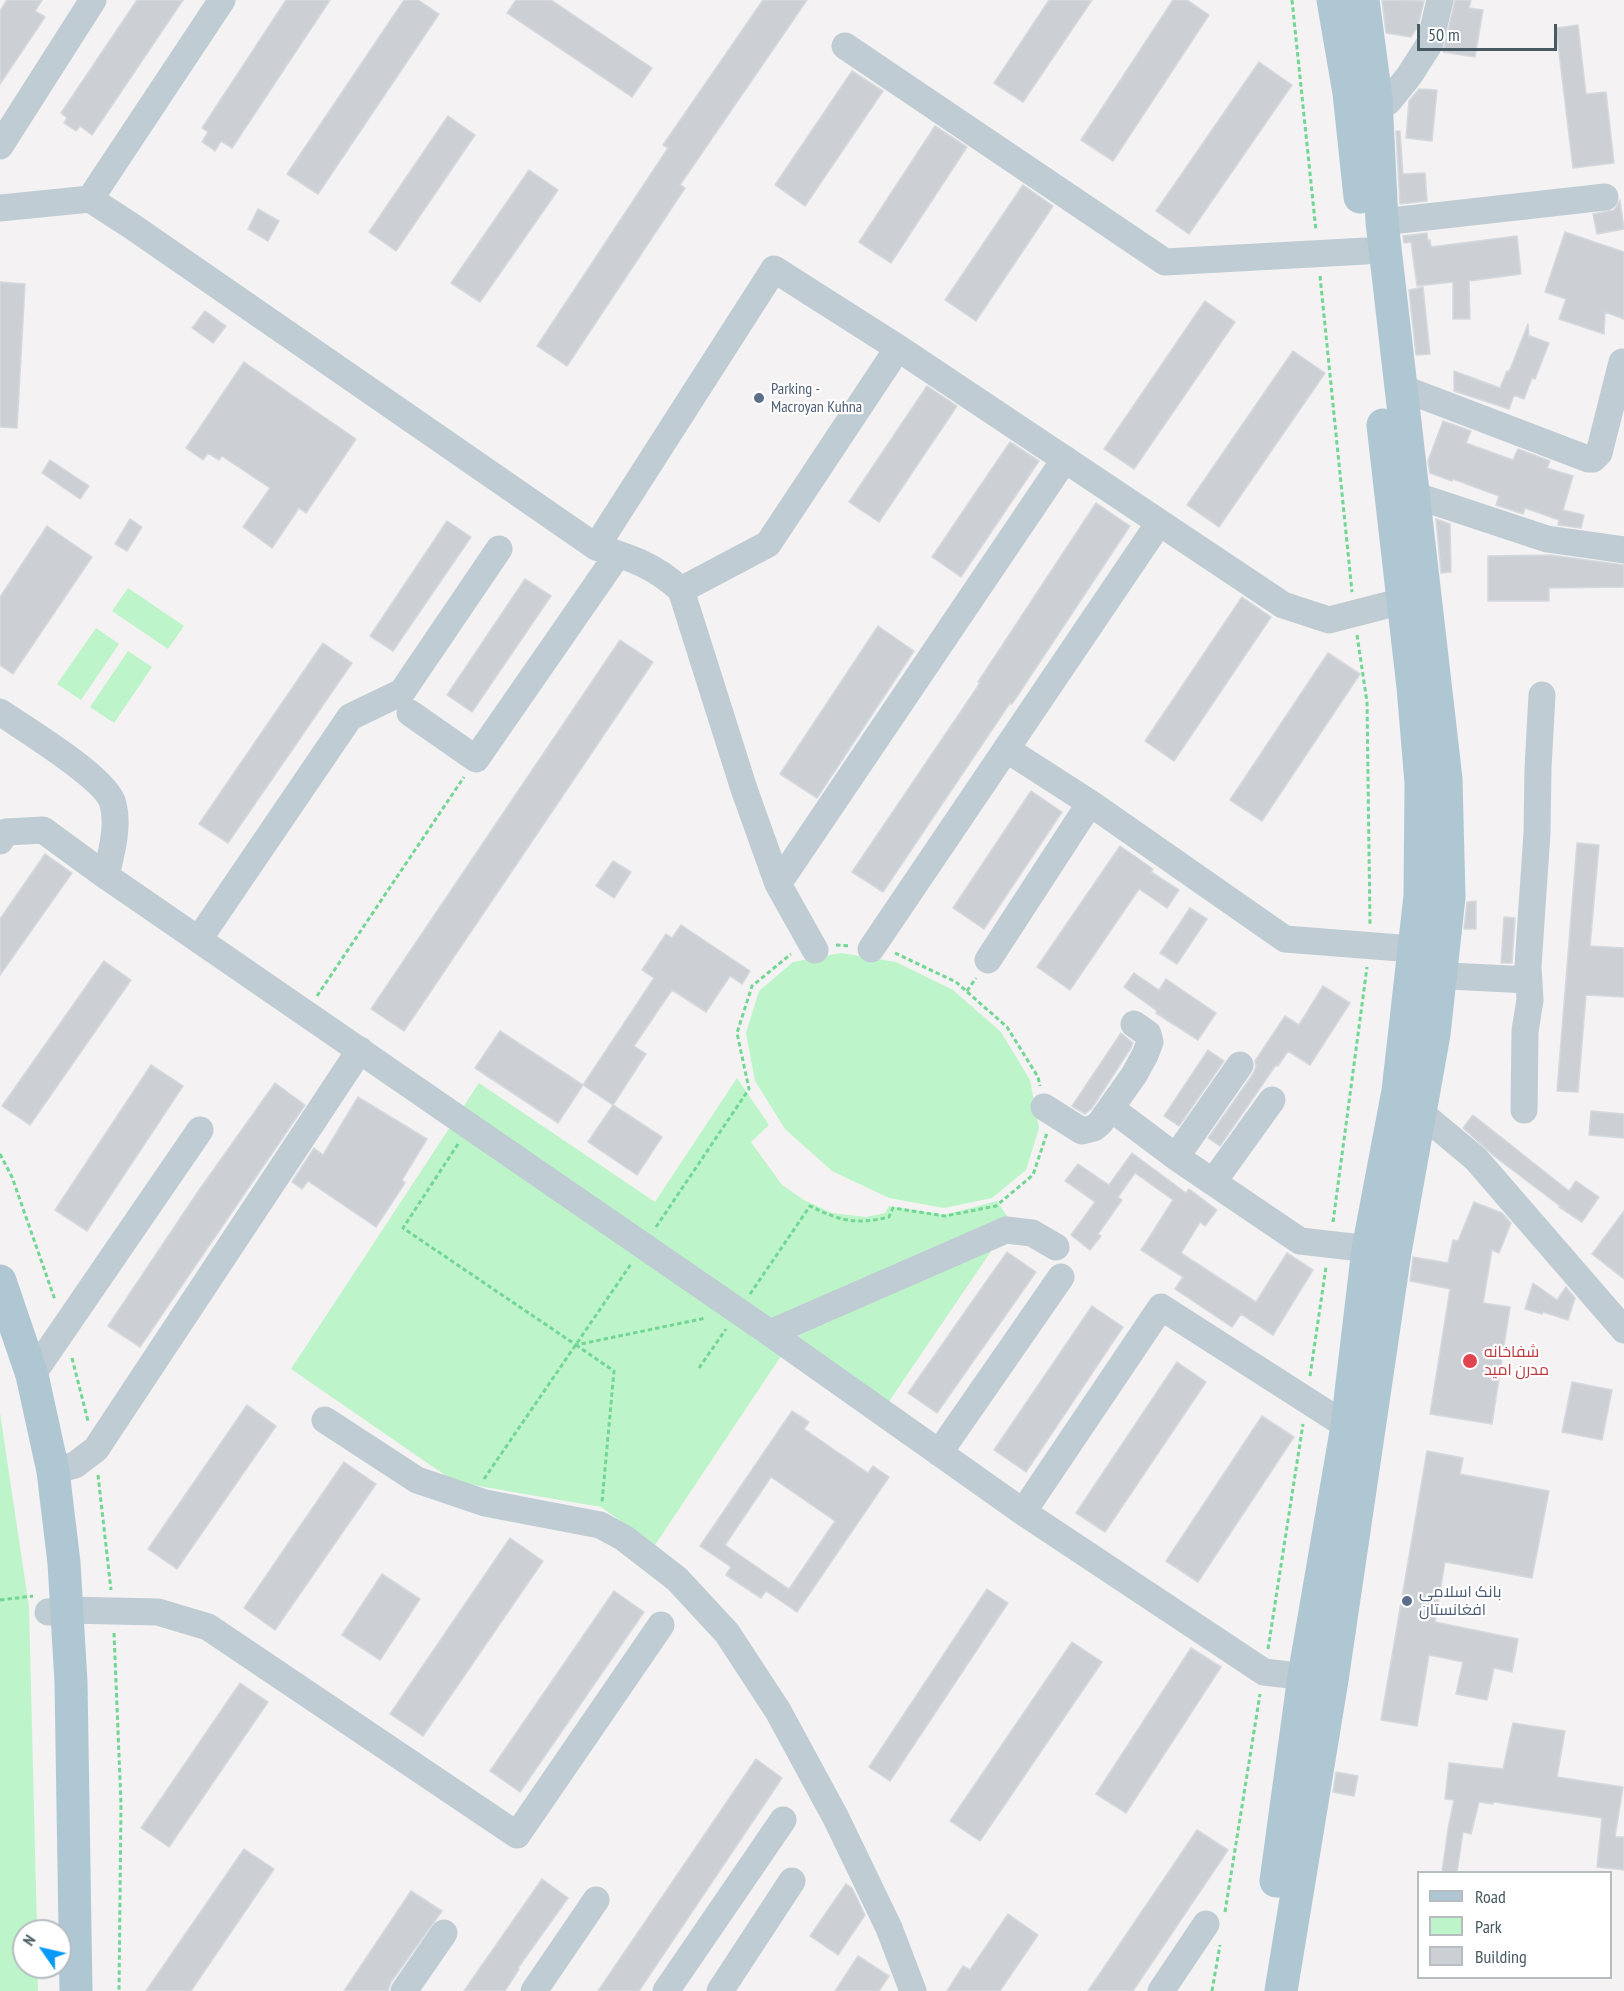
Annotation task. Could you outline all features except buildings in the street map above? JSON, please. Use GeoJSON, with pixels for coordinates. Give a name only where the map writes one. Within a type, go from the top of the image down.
{"type":"FeatureCollection","features":[{"type":"Feature","properties":{"kind":"main road"},"geometry":{"type":"LineString","coordinates":[[1281,1991],[1347,1426],[1381,1250],[1421,1113],[1434,1034],[1449,897],[1446,778],[1366,250],[1349,93],[1333,0]]}},
{"type":"Feature","properties":{"kind":"main road"},"geometry":{"type":"LineString","coordinates":[[1259,1991],[1318,1678],[1381,1250],[1420,896],[1421,783],[1403,601],[1401,388],[1382,222],[1376,98],[1363,0]]}},
{"type":"Feature","properties":{"kind":"main road"},"geometry":{"type":"LineString","coordinates":[[0,1281],[32,1375],[53,1471],[64,1563],[54,1605],[52,1683],[54,1919]]}},
{"type":"Feature","properties":{"kind":"main road"},"geometry":{"type":"LineString","coordinates":[[0,1343],[12,1380],[34,1474],[45,1565],[71,1682],[76,1991]]}},
{"type":"Feature","properties":{"kind":"street"},"geometry":{"type":"LineString","coordinates":[[0,146],[93,0]]}},
{"type":"Feature","properties":{"kind":"street"},"geometry":{"type":"LineString","coordinates":[[90,199],[222,0]]}},
{"type":"Feature","properties":{"kind":"street"},"geometry":{"type":"LineString","coordinates":[[1376,98],[1388,102],[1430,44],[1440,0]]}},
{"type":"Feature","properties":{"kind":"street"},"geometry":{"type":"LineString","coordinates":[[845,46],[1165,262],[1366,250]]}},
{"type":"Feature","properties":{"kind":"street"},"geometry":{"type":"LineString","coordinates":[[1382,222],[1605,197]]}},
{"type":"Feature","properties":{"kind":"street"},"geometry":{"type":"LineString","coordinates":[[0,208],[90,199],[607,550],[636,560],[664,575],[681,590],[744,789],[778,884],[815,950]]}},
{"type":"Feature","properties":{"kind":"street"},"geometry":{"type":"LineString","coordinates":[[410,713],[476,759],[607,550],[774,269],[897,348],[1283,605],[1329,620],[1403,601]]}},
{"type":"Feature","properties":{"kind":"street"},"geometry":{"type":"LineString","coordinates":[[681,590],[768,544],[897,348]]}},
{"type":"Feature","properties":{"kind":"street"},"geometry":{"type":"LineString","coordinates":[[1401,388],[1593,459],[1599,453],[1622,362]]}},
{"type":"Feature","properties":{"kind":"street"},"geometry":{"type":"LineString","coordinates":[[778,884],[1065,459]]}},
{"type":"Feature","properties":{"kind":"street"},"geometry":{"type":"LineString","coordinates":[[1402,496],[1547,539],[1624,550]]}},
{"type":"Feature","properties":{"kind":"street"},"geometry":{"type":"LineString","coordinates":[[871,949],[1159,523]]}},
{"type":"Feature","properties":{"kind":"street"},"geometry":{"type":"LineString","coordinates":[[199,939],[350,717],[402,692],[499,549]]}},
{"type":"Feature","properties":{"kind":"street"},"geometry":{"type":"LineString","coordinates":[[1524,1110],[1525,1031],[1530,1000],[1528,966],[1537,832],[1542,695]]}},
{"type":"Feature","properties":{"kind":"street"},"geometry":{"type":"LineString","coordinates":[[0,712],[89,773],[113,802],[114,839],[106,876]]}},
{"type":"Feature","properties":{"kind":"street"},"geometry":{"type":"LineString","coordinates":[[1006,749],[1090,803],[1285,939],[1413,949]]}},
{"type":"Feature","properties":{"kind":"street"},"geometry":{"type":"LineString","coordinates":[[988,960],[1090,803]]}},
{"type":"Feature","properties":{"kind":"street"},"geometry":{"type":"LineString","coordinates":[[0,841],[6,832],[43,830],[106,876],[770,1333],[1023,1512],[1264,1672],[1318,1678]]}},
{"type":"Feature","properties":{"kind":"street"},"geometry":{"type":"LineString","coordinates":[[1441,967],[1449,976],[1529,980]]}},
{"type":"Feature","properties":{"kind":"street"},"geometry":{"type":"LineString","coordinates":[[1044,1107],[1082,1131],[1094,1128],[1112,1108],[1134,1075],[1150,1042],[1148,1034],[1134,1024]]}},
{"type":"Feature","properties":{"kind":"street"},"geometry":{"type":"LineString","coordinates":[[53,1471],[75,1465],[96,1449],[360,1050]]}},
{"type":"Feature","properties":{"kind":"street"},"geometry":{"type":"LineString","coordinates":[[1176,1157],[1240,1065]]}},
{"type":"Feature","properties":{"kind":"street"},"geometry":{"type":"LineString","coordinates":[[1213,1182],[1272,1100]]}},
{"type":"Feature","properties":{"kind":"street"},"geometry":{"type":"LineString","coordinates":[[1112,1108],[1176,1157],[1300,1241],[1381,1250]]}},
{"type":"Feature","properties":{"kind":"street"},"geometry":{"type":"LineString","coordinates":[[1421,1113],[1476,1159],[1624,1330]]}},
{"type":"Feature","properties":{"kind":"street"},"geometry":{"type":"LineString","coordinates":[[32,1375],[200,1130]]}},
{"type":"Feature","properties":{"kind":"street"},"geometry":{"type":"LineString","coordinates":[[770,1333],[1006,1230],[1032,1233],[1056,1247]]}},
{"type":"Feature","properties":{"kind":"street"},"geometry":{"type":"LineString","coordinates":[[939,1453],[1061,1277]]}},
{"type":"Feature","properties":{"kind":"street"},"geometry":{"type":"LineString","coordinates":[[1023,1512],[1161,1307],[1347,1426]]}},
{"type":"Feature","properties":{"kind":"street"},"geometry":{"type":"LineString","coordinates":[[325,1420],[417,1480],[485,1503],[600,1525],[624,1538],[677,1579],[733,1643],[778,1710],[836,1818],[889,1928],[913,1991]]}},
{"type":"Feature","properties":{"kind":"street"},"geometry":{"type":"LineString","coordinates":[[54,1605],[158,1612],[208,1627],[517,1835],[661,1625]]}},
{"type":"Feature","properties":{"kind":"street"},"geometry":{"type":"LineString","coordinates":[[666,1991],[783,1820]]}},
{"type":"Feature","properties":{"kind":"street"},"geometry":{"type":"LineString","coordinates":[[720,1991],[792,1881]]}},
{"type":"Feature","properties":{"kind":"street"},"geometry":{"type":"LineString","coordinates":[[534,1991],[596,1900]]}},
{"type":"Feature","properties":{"kind":"street"},"geometry":{"type":"LineString","coordinates":[[1161,1991],[1217,1925]]}},
{"type":"Feature","properties":{"kind":"street"},"geometry":{"type":"LineString","coordinates":[[404,1991],[444,1933]]}},
{"type":"Feature","properties":{"kind":"path"},"geometry":{"type":"LineString","coordinates":[[1212,1991],[1217,1925],[1264,1672],[1330,1244],[1370,945],[1367,702],[1354,614],[1292,0]]}},
{"type":"Feature","properties":{"kind":"path"},"geometry":{"type":"LineString","coordinates":[[306,1013],[476,759]]}},
{"type":"Feature","properties":{"kind":"path"},"geometry":{"type":"LineString","coordinates":[[471,1498],[749,1089],[737,1032],[752,986],[789,955],[840,944],[898,954],[956,982],[1007,1027],[1038,1077],[1048,1128],[1034,1175],[996,1206],[945,1216],[893,1208],[889,1217],[867,1222],[834,1218],[810,1206],[699,1368]]}},
{"type":"Feature","properties":{"kind":"path"},"geometry":{"type":"LineString","coordinates":[[470,1125],[403,1228],[614,1371],[600,1525]]}},
{"type":"Feature","properties":{"kind":"path"},"geometry":{"type":"LineString","coordinates":[[576,1345],[738,1311]]}},
{"type":"Feature","properties":{"kind":"path"},"geometry":{"type":"LineString","coordinates":[[0,1600],[54,1605]]}},
{"type":"Feature","properties":{"kind":"green space"},"geometry":{"type":"Polygon","coordinates":[[[128,588],[184,626],[168,649],[112,611],[128,588]]]}},
{"type":"Feature","properties":{"kind":"green space"},"geometry":{"type":"Polygon","coordinates":[[[96,628],[119,644],[81,700],[57,684],[96,628]]]}},
{"type":"Feature","properties":{"kind":"green space"},"geometry":{"type":"Polygon","coordinates":[[[128,651],[152,667],[114,723],[90,707],[128,651]]]}},
{"type":"Feature","properties":{"kind":"green space"},"geometry":{"type":"Polygon","coordinates":[[[841,953],[896,962],[953,990],[1001,1032],[1030,1080],[1039,1128],[1026,1170],[992,1198],[944,1208],[889,1198],[832,1171],[785,1129],[755,1081],[746,1033],[759,991],[793,962],[841,953]]]}},
{"type":"Feature","properties":{"kind":"green space"},"geometry":{"type":"Polygon","coordinates":[[[737,1078],[769,1125],[751,1142],[782,1185],[804,1200],[832,1213],[866,1217],[885,1213],[889,1206],[944,1215],[997,1201],[1011,1222],[877,1419],[783,1353],[655,1545],[601,1507],[455,1482],[291,1369],[479,1083],[655,1202],[737,1078]]]}},
{"type":"Feature","properties":{"kind":"green space"},"geometry":{"type":"Polygon","coordinates":[[[0,1413],[29,1607],[37,1919],[12,1919],[12,1979],[38,1979],[38,1991],[0,1991],[0,1413]]]}},
{"type":"Feature","properties":{"kind":"place","name":"Parking - Macroyan Kuhna"},"geometry":{"type":"Point","coordinates":[759,398]}},
{"type":"Feature","properties":{"kind":"place","name":"شفاخانه مدرن امید"},"geometry":{"type":"Point","coordinates":[1470,1361]}},
{"type":"Feature","properties":{"kind":"place","name":"بانک اسلامی افغانستان"},"geometry":{"type":"Point","coordinates":[1407,1601]}}]}
